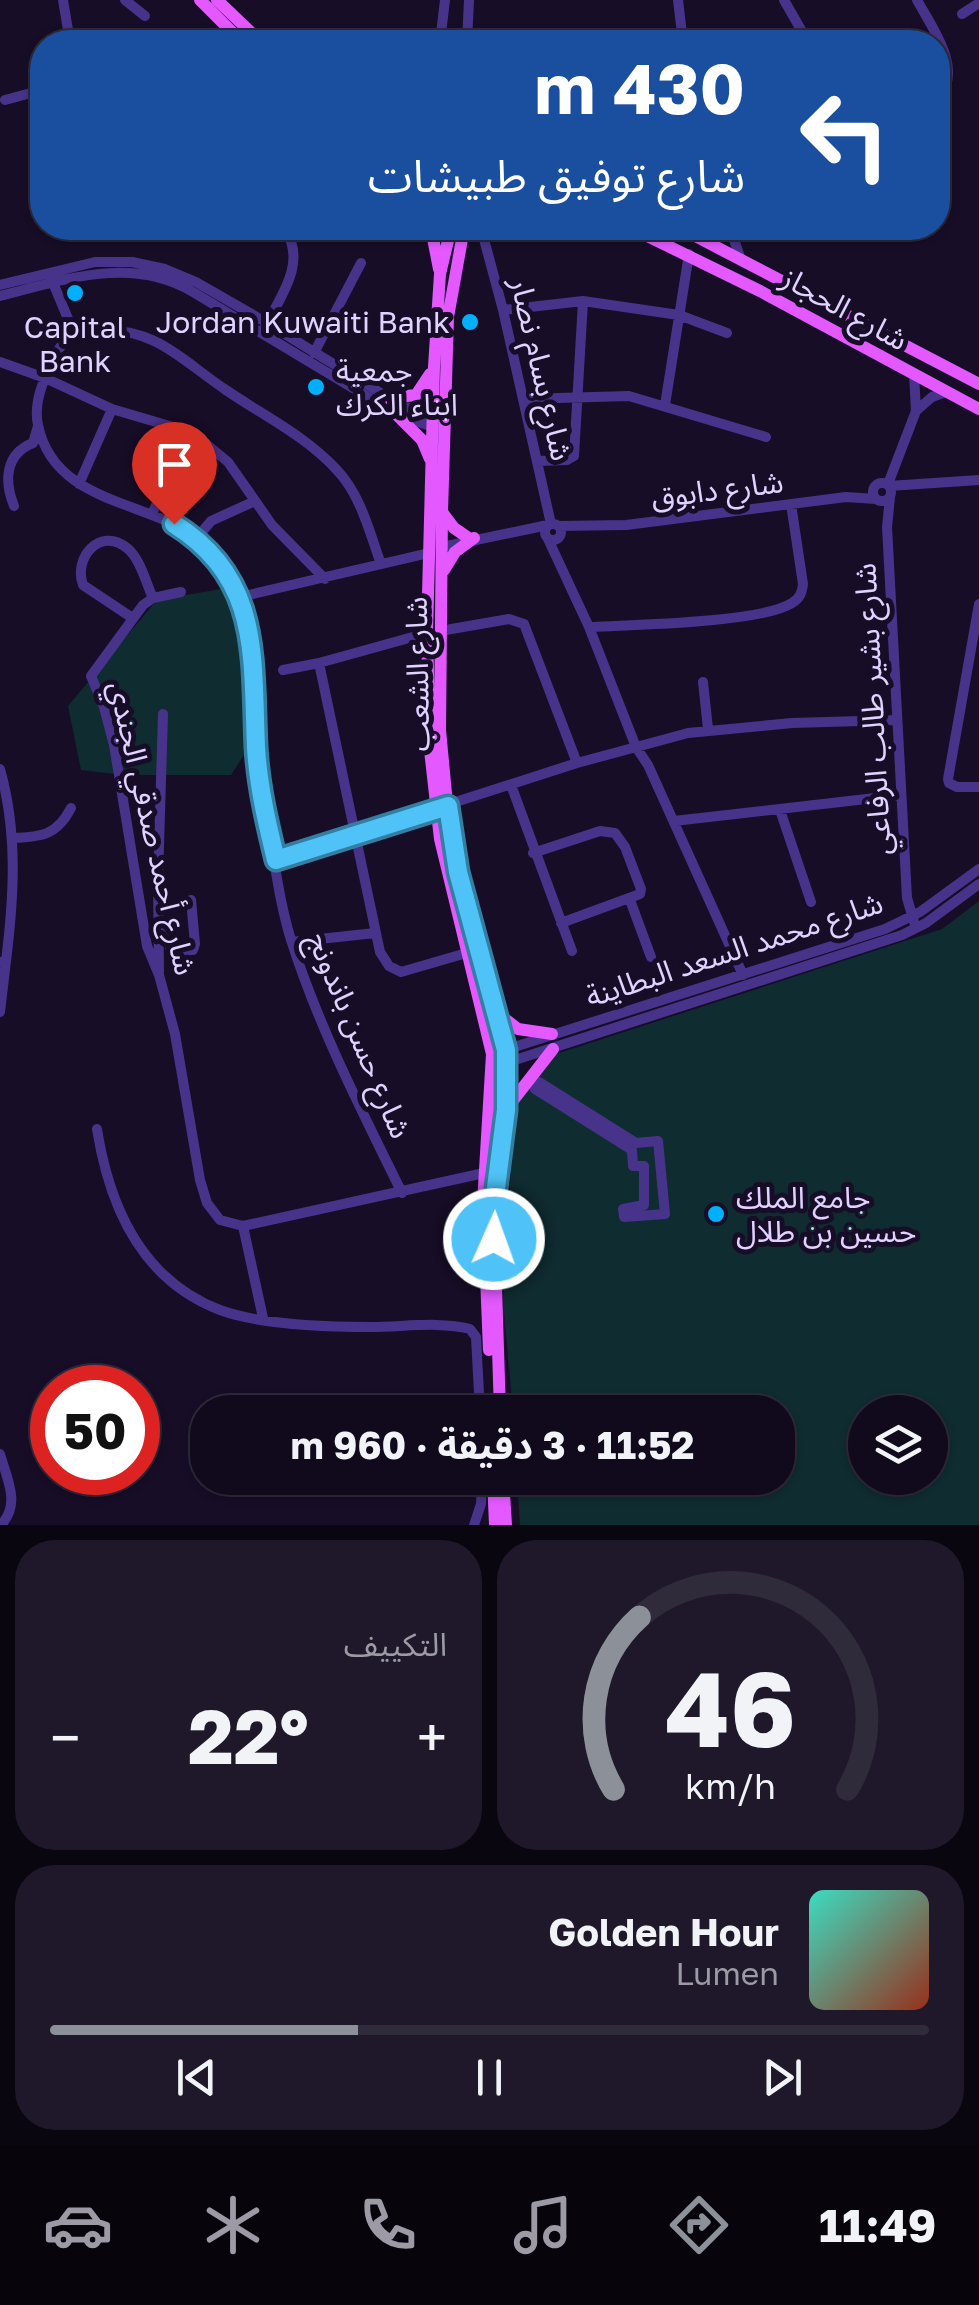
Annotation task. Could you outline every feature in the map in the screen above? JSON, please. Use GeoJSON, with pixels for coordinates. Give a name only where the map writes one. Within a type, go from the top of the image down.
{"type":"FeatureCollection","features":[{"type":"Feature","properties":{"kind":"main road"},"geometry":{"type":"LineString","coordinates":[[200,0],[230,30]]}},
{"type":"Feature","properties":{"kind":"main road"},"geometry":{"type":"LineString","coordinates":[[217,0],[248,30]]}},
{"type":"Feature","properties":{"kind":"main road"},"geometry":{"type":"LineString","coordinates":[[433,240],[440,274]]}},
{"type":"Feature","properties":{"kind":"main road","name":"شارع الشعب"},"geometry":{"type":"LineString","coordinates":[[434,632],[441,577],[436,550],[442,512],[434,367],[440,274],[448,240]]}},
{"type":"Feature","properties":{"kind":"main road","name":"شارع الشعب"},"geometry":{"type":"LineString","coordinates":[[461,240],[450,294],[433,474],[434,632],[448,874],[500,1059],[484,1173],[491,1395]]}},
{"type":"Feature","properties":{"kind":"main road","name":"شارع الحجاز"},"geometry":{"type":"LineString","coordinates":[[658,240],[979,409]]}},
{"type":"Feature","properties":{"kind":"main road","name":"شارع الحجاز"},"geometry":{"type":"LineString","coordinates":[[706,240],[979,384]]}},
{"type":"Feature","properties":{"kind":"main road"},"geometry":{"type":"LineString","coordinates":[[387,398],[416,396],[434,367]]}},
{"type":"Feature","properties":{"kind":"main road"},"geometry":{"type":"LineString","coordinates":[[396,414],[422,440],[433,474]]}},
{"type":"Feature","properties":{"kind":"main road"},"geometry":{"type":"LineString","coordinates":[[441,577],[452,556],[472,539],[454,528],[442,512]]}},
{"type":"Feature","properties":{"kind":"main road","name":"شارع الشعب"},"geometry":{"type":"LineString","coordinates":[[442,808],[497,1013],[506,1110],[494,1208],[500,1395]]}},
{"type":"Feature","properties":{"kind":"main road"},"geometry":{"type":"LineString","coordinates":[[497,1013],[518,1029],[553,1041],[506,1110]]}},
{"type":"Feature","properties":{"kind":"main road"},"geometry":{"type":"LineString","coordinates":[[495,1525],[498,1495]]}},
{"type":"Feature","properties":{"kind":"main road"},"geometry":{"type":"LineString","coordinates":[[501,1495],[506,1525]]}},
{"type":"Feature","properties":{"kind":"street"},"geometry":{"type":"LineString","coordinates":[[62,0],[68,30]]}},
{"type":"Feature","properties":{"kind":"street"},"geometry":{"type":"LineString","coordinates":[[125,0],[145,16]]}},
{"type":"Feature","properties":{"kind":"street"},"geometry":{"type":"LineString","coordinates":[[441,30],[444,0]]}},
{"type":"Feature","properties":{"kind":"street"},"geometry":{"type":"LineString","coordinates":[[468,30],[469,0]]}},
{"type":"Feature","properties":{"kind":"street"},"geometry":{"type":"LineString","coordinates":[[678,0],[682,30]]}},
{"type":"Feature","properties":{"kind":"street"},"geometry":{"type":"LineString","coordinates":[[784,0],[801,30]]}},
{"type":"Feature","properties":{"kind":"street"},"geometry":{"type":"LineString","coordinates":[[917,0],[932,30]]}},
{"type":"Feature","properties":{"kind":"street"},"geometry":{"type":"LineString","coordinates":[[962,14],[979,3]]}},
{"type":"Feature","properties":{"kind":"street"},"geometry":{"type":"LineString","coordinates":[[5,100],[30,93]]}},
{"type":"Feature","properties":{"kind":"street"},"geometry":{"type":"LineString","coordinates":[[264,328],[294,263],[296,251],[290,240]]}},
{"type":"Feature","properties":{"kind":"street","name":"شارع بسام نصار"},"geometry":{"type":"LineString","coordinates":[[484,240],[553,533],[568,578],[636,747],[648,764],[747,986]]}},
{"type":"Feature","properties":{"kind":"street"},"geometry":{"type":"LineString","coordinates":[[733,240],[740,258]]}},
{"type":"Feature","properties":{"kind":"street"},"geometry":{"type":"LineString","coordinates":[[665,405],[689,254]]}},
{"type":"Feature","properties":{"kind":"street"},"geometry":{"type":"LineString","coordinates":[[0,296],[95,262],[154,266],[196,282],[396,414],[438,424]]}},
{"type":"Feature","properties":{"kind":"street"},"geometry":{"type":"LineString","coordinates":[[314,353],[361,263]]}},
{"type":"Feature","properties":{"kind":"street"},"geometry":{"type":"LineString","coordinates":[[0,285],[51,278]]}},
{"type":"Feature","properties":{"kind":"street"},"geometry":{"type":"LineString","coordinates":[[51,278],[74,332]]}},
{"type":"Feature","properties":{"kind":"street"},"geometry":{"type":"LineString","coordinates":[[503,310],[583,300],[679,315],[727,332]]}},
{"type":"Feature","properties":{"kind":"street"},"geometry":{"type":"LineString","coordinates":[[538,461],[568,460],[574,456],[583,300]]}},
{"type":"Feature","properties":{"kind":"street"},"geometry":{"type":"LineString","coordinates":[[264,328],[438,424]]}},
{"type":"Feature","properties":{"kind":"street"},"geometry":{"type":"LineString","coordinates":[[14,506],[8,489],[13,456],[19,448],[33,442],[46,378],[65,339],[74,332],[113,330],[153,338],[222,388],[308,441],[350,486],[381,564]]}},
{"type":"Feature","properties":{"kind":"street"},"geometry":{"type":"LineString","coordinates":[[0,362],[183,432],[218,452],[292,548],[325,580]]}},
{"type":"Feature","properties":{"kind":"street"},"geometry":{"type":"LineString","coordinates":[[914,374],[916,411]]}},
{"type":"Feature","properties":{"kind":"street"},"geometry":{"type":"LineString","coordinates":[[883,491],[916,411],[932,397],[946,392]]}},
{"type":"Feature","properties":{"kind":"street"},"geometry":{"type":"LineString","coordinates":[[524,399],[622,396],[665,405],[766,437]]}},
{"type":"Feature","properties":{"kind":"street"},"geometry":{"type":"LineString","coordinates":[[79,484],[112,408]]}},
{"type":"Feature","properties":{"kind":"street"},"geometry":{"type":"LineString","coordinates":[[38,425],[60,467],[79,484],[152,514],[197,538],[216,557],[240,597]]}},
{"type":"Feature","properties":{"kind":"street"},"geometry":{"type":"LineString","coordinates":[[152,514],[180,450],[183,432]]}},
{"type":"Feature","properties":{"kind":"street","name":"شارع دابوق"},"geometry":{"type":"LineString","coordinates":[[240,597],[325,580],[472,539],[512,533],[553,533],[979,480]]}},
{"type":"Feature","properties":{"kind":"street","name":"شارع بشير طالب الرفاعي"},"geometry":{"type":"LineString","coordinates":[[883,491],[907,890],[919,920]]}},
{"type":"Feature","properties":{"kind":"street"},"geometry":{"type":"LineString","coordinates":[[197,538],[212,521],[254,501]]}},
{"type":"Feature","properties":{"kind":"street"},"geometry":{"type":"LineString","coordinates":[[589,627],[749,615],[790,605],[800,597],[803,584],[791,504]]}},
{"type":"Feature","properties":{"kind":"street"},"geometry":{"type":"LineString","coordinates":[[132,617],[84,586],[81,570],[91,546],[100,540],[126,546],[153,598],[182,592]]}},
{"type":"Feature","properties":{"kind":"street","name":"شارع حسن باندونج"},"geometry":{"type":"LineString","coordinates":[[240,597],[255,677],[258,762],[292,942],[318,1014],[402,1193]]}},
{"type":"Feature","properties":{"kind":"street","name":"شارع أحمد صدقي الجندي"},"geometry":{"type":"LineString","coordinates":[[153,598],[132,617],[91,676],[111,734],[147,946],[159,975],[178,1048],[200,1180],[214,1214],[230,1225],[242,1226]]}},
{"type":"Feature","properties":{"kind":"street"},"geometry":{"type":"LineString","coordinates":[[979,604],[948,780],[957,787],[979,787]]}},
{"type":"Feature","properties":{"kind":"street"},"geometry":{"type":"LineString","coordinates":[[282,670],[434,632],[509,618],[524,624],[577,764]]}},
{"type":"Feature","properties":{"kind":"street"},"geometry":{"type":"LineString","coordinates":[[319,663],[383,958],[396,971],[413,970],[470,952]]}},
{"type":"Feature","properties":{"kind":"street"},"geometry":{"type":"LineString","coordinates":[[702,682],[708,730]]}},
{"type":"Feature","properties":{"kind":"street"},"geometry":{"type":"LineString","coordinates":[[962,705],[979,707]]}},
{"type":"Feature","properties":{"kind":"street"},"geometry":{"type":"LineString","coordinates":[[159,975],[164,714]]}},
{"type":"Feature","properties":{"kind":"street"},"geometry":{"type":"LineString","coordinates":[[276,860],[577,764],[708,730],[895,720]]}},
{"type":"Feature","properties":{"kind":"street"},"geometry":{"type":"LineString","coordinates":[[0,769],[14,872],[0,1012]]}},
{"type":"Feature","properties":{"kind":"street"},"geometry":{"type":"LineString","coordinates":[[511,786],[572,951]]}},
{"type":"Feature","properties":{"kind":"street"},"geometry":{"type":"LineString","coordinates":[[674,821],[901,794]]}},
{"type":"Feature","properties":{"kind":"street"},"geometry":{"type":"LineString","coordinates":[[12,838],[54,832],[71,808]]}},
{"type":"Feature","properties":{"kind":"street"},"geometry":{"type":"LineString","coordinates":[[780,810],[811,902]]}},
{"type":"Feature","properties":{"kind":"street"},"geometry":{"type":"LineString","coordinates":[[534,853],[600,831],[615,833],[625,847],[641,889],[630,900],[561,924]]}},
{"type":"Feature","properties":{"kind":"street","name":"شارع محمد السعد البطاينة"},"geometry":{"type":"LineString","coordinates":[[500,1059],[742,973],[919,920],[979,869]]}},
{"type":"Feature","properties":{"kind":"street","name":"شارع محمد السعد البطاينة"},"geometry":{"type":"LineString","coordinates":[[553,1041],[747,986],[919,920],[979,884]]}},
{"type":"Feature","properties":{"kind":"street"},"geometry":{"type":"LineString","coordinates":[[158,919],[166,930],[172,952],[193,950],[191,900]]}},
{"type":"Feature","properties":{"kind":"street"},"geometry":{"type":"LineString","coordinates":[[630,900],[651,957]]}},
{"type":"Feature","properties":{"kind":"street"},"geometry":{"type":"LineString","coordinates":[[292,942],[375,933]]}},
{"type":"Feature","properties":{"kind":"street"},"geometry":{"type":"LineString","coordinates":[[539,1082],[636,1143],[658,1140],[665,1214],[624,1216],[624,1208],[644,1205],[644,1166],[634,1166],[632,1150],[535,1088],[539,1082]]}},
{"type":"Feature","properties":{"kind":"street"},"geometry":{"type":"LineString","coordinates":[[98,1129],[114,1203],[144,1252],[172,1281],[205,1303],[235,1314],[343,1326],[470,1329],[476,1337],[479,1395]]}},
{"type":"Feature","properties":{"kind":"street"},"geometry":{"type":"LineString","coordinates":[[264,1318],[242,1226],[484,1173]]}},
{"type":"Feature","properties":{"kind":"street"},"geometry":{"type":"LineString","coordinates":[[0,1454],[12,1500],[9,1515],[1,1525]]}},
{"type":"Feature","properties":{"kind":"street"},"geometry":{"type":"LineString","coordinates":[[474,1525],[481,1495]]}},
{"type":"Feature","properties":{"kind":"green space"},"geometry":{"type":"Polygon","coordinates":[[[227,588],[239,608],[250,655],[249,747],[231,775],[124,775],[81,770],[68,706],[157,600],[227,588]]]}},
{"type":"Feature","properties":{"kind":"green space"},"geometry":{"type":"Polygon","coordinates":[[[979,901],[979,1525],[520,1525],[518,1495],[795,1495],[795,1395],[511,1395],[503,1301],[515,1104],[553,1055],[942,929],[979,901]]]}},
{"type":"Feature","properties":{"kind":"place","name":"Capital Bank"},"geometry":{"type":"Point","coordinates":[75,293]}},
{"type":"Feature","properties":{"kind":"place","name":"Jordan Kuwaiti Bank"},"geometry":{"type":"Point","coordinates":[470,322]}},
{"type":"Feature","properties":{"kind":"place","name":"جمعية ابناء الكرك"},"geometry":{"type":"Point","coordinates":[316,387]}},
{"type":"Feature","properties":{"kind":"place","name":"جامع الملك حسين بن طلال"},"geometry":{"type":"Point","coordinates":[716,1214]}},
{"type":"Feature","properties":{"kind":"route"},"geometry":{"type":"LineString","coordinates":[[174,524],[197,538],[216,557],[240,597],[255,677],[256,751],[262,795],[276,860],[448,806],[458,872],[506,1050],[506,1110],[494,1239]]}}]}
